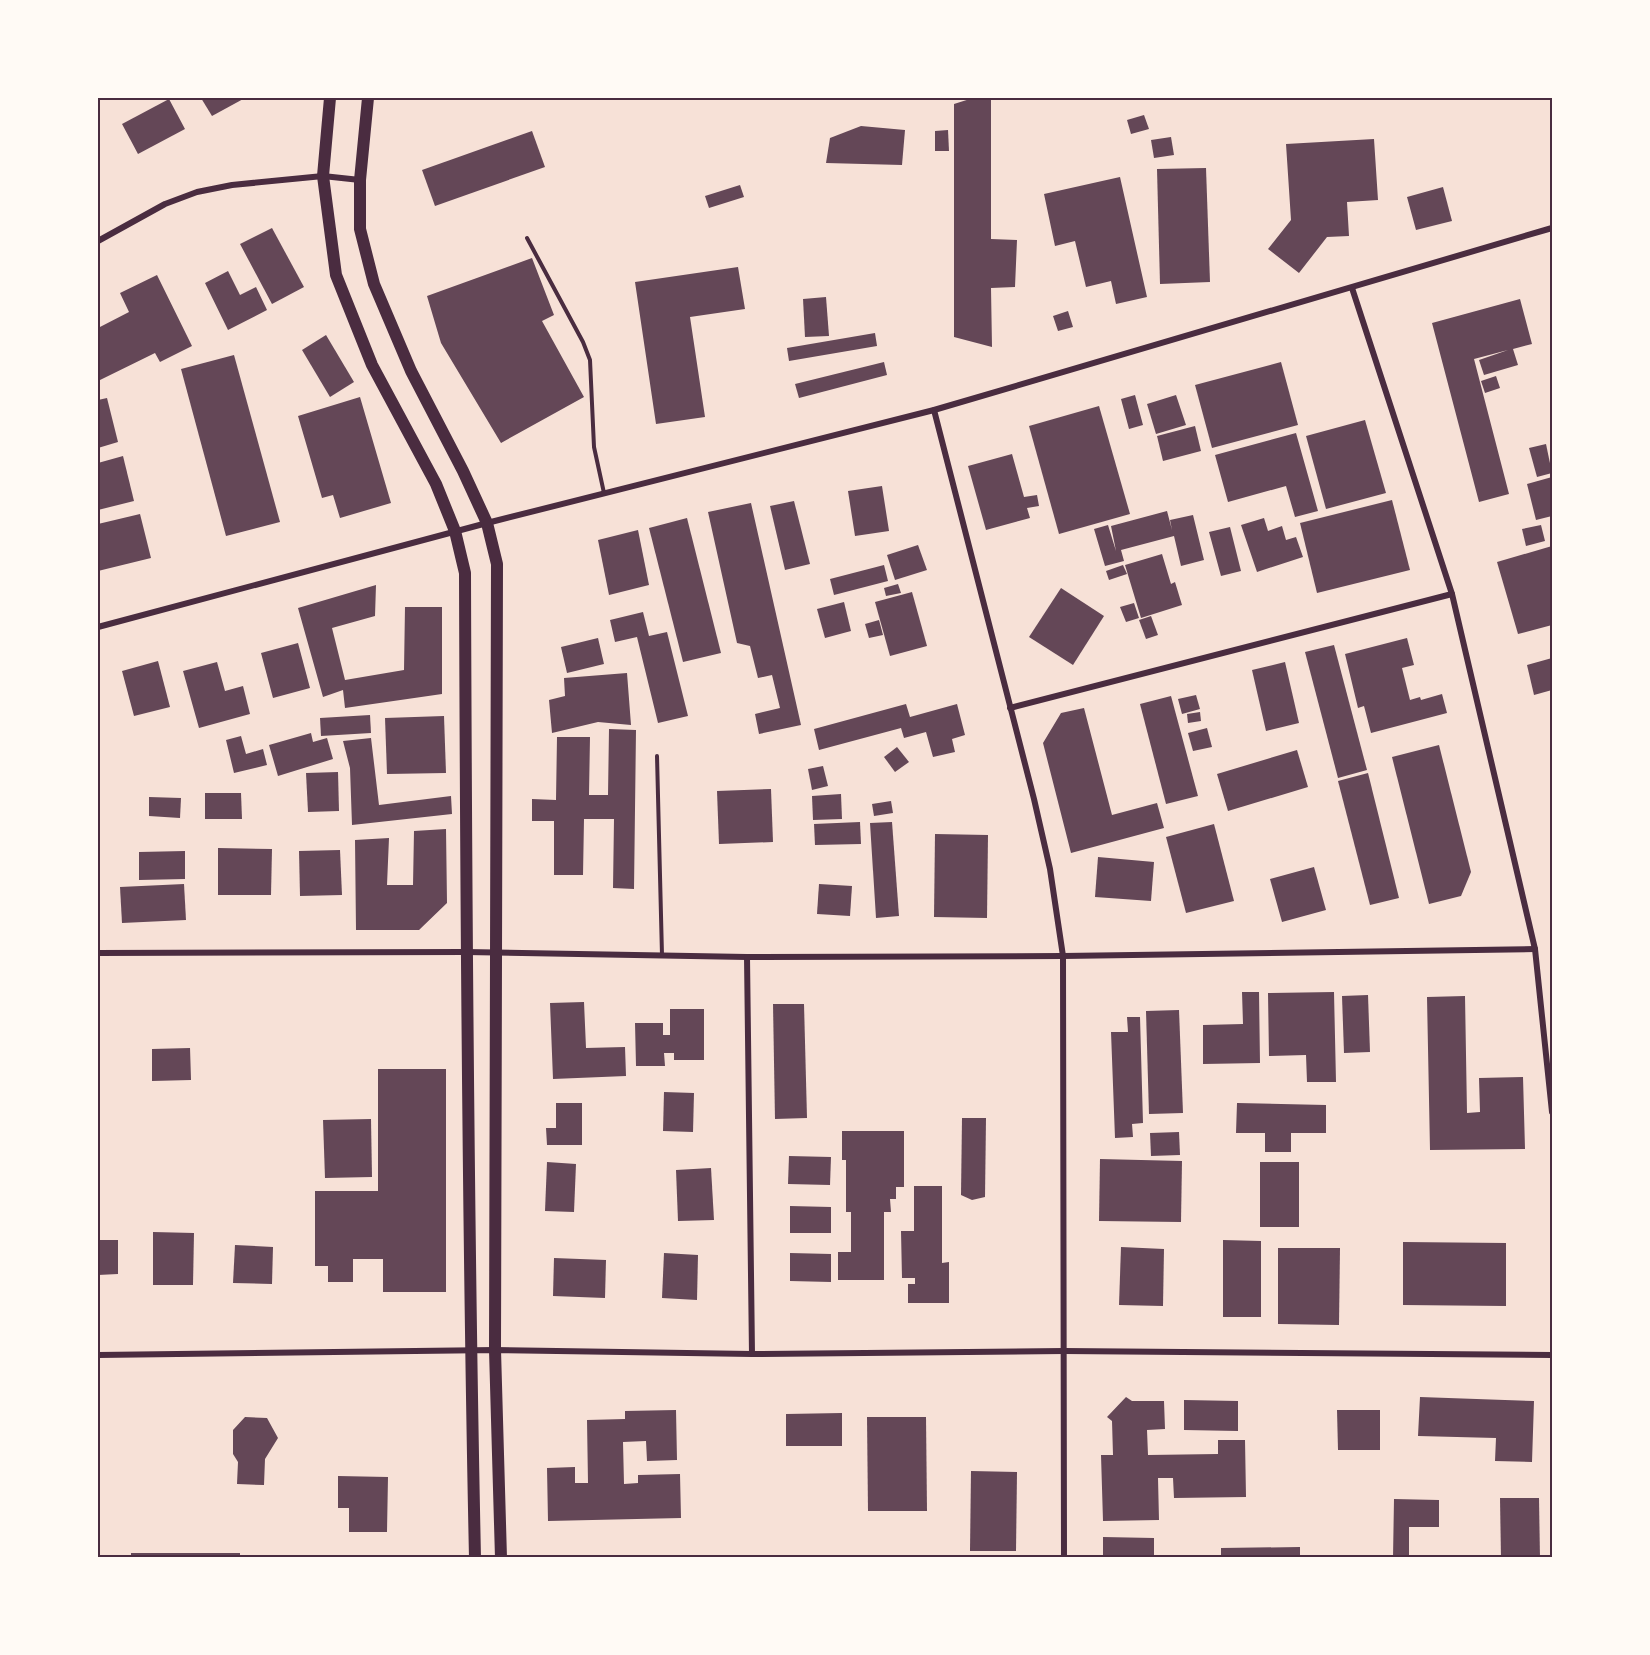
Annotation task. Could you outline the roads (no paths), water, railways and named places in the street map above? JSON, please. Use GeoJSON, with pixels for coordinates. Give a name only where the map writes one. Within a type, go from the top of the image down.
{"type":"FeatureCollection","features":[{"type":"Feature","properties":{"kind":"main road"},"geometry":{"type":"LineString","coordinates":[[330,98],[323,176],[336,275],[372,365],[436,484],[455,531],[465,573],[470,1351],[475,1557]]}},
{"type":"Feature","properties":{"kind":"main road"},"geometry":{"type":"LineString","coordinates":[[368,98],[360,180],[360,229],[374,284],[411,371],[487,523],[497,564],[495,1350],[501,1557]]}},
{"type":"Feature","properties":{"kind":"street"},"geometry":{"type":"LineString","coordinates":[[98,240],[165,204],[197,192],[232,185],[323,176],[360,180]]}},
{"type":"Feature","properties":{"kind":"street"},"geometry":{"type":"LineString","coordinates":[[98,627],[455,531],[934,410],[1552,228]]}},
{"type":"Feature","properties":{"kind":"street"},"geometry":{"type":"LineString","coordinates":[[1352,288],[1452,594],[1535,949],[1552,1112]]}},
{"type":"Feature","properties":{"kind":"street"},"geometry":{"type":"LineString","coordinates":[[934,410],[1050,869],[1064,956],[1064,1557]]}},
{"type":"Feature","properties":{"kind":"street"},"geometry":{"type":"LineString","coordinates":[[1010,708],[1452,594]]}},
{"type":"Feature","properties":{"kind":"street"},"geometry":{"type":"LineString","coordinates":[[98,953],[466,952],[747,957],[1064,956],[1535,949]]}},
{"type":"Feature","properties":{"kind":"street"},"geometry":{"type":"LineString","coordinates":[[747,957],[752,1354]]}},
{"type":"Feature","properties":{"kind":"street"},"geometry":{"type":"LineString","coordinates":[[98,1354],[495,1350],[752,1354],[1064,1351],[1552,1355]]}},
{"type":"Feature","properties":{"kind":"lane"},"geometry":{"type":"LineString","coordinates":[[527,238],[584,342],[590,360],[594,447],[604,493]]}},
{"type":"Feature","properties":{"kind":"lane"},"geometry":{"type":"LineString","coordinates":[[657,756],[662,956]]}}]}
